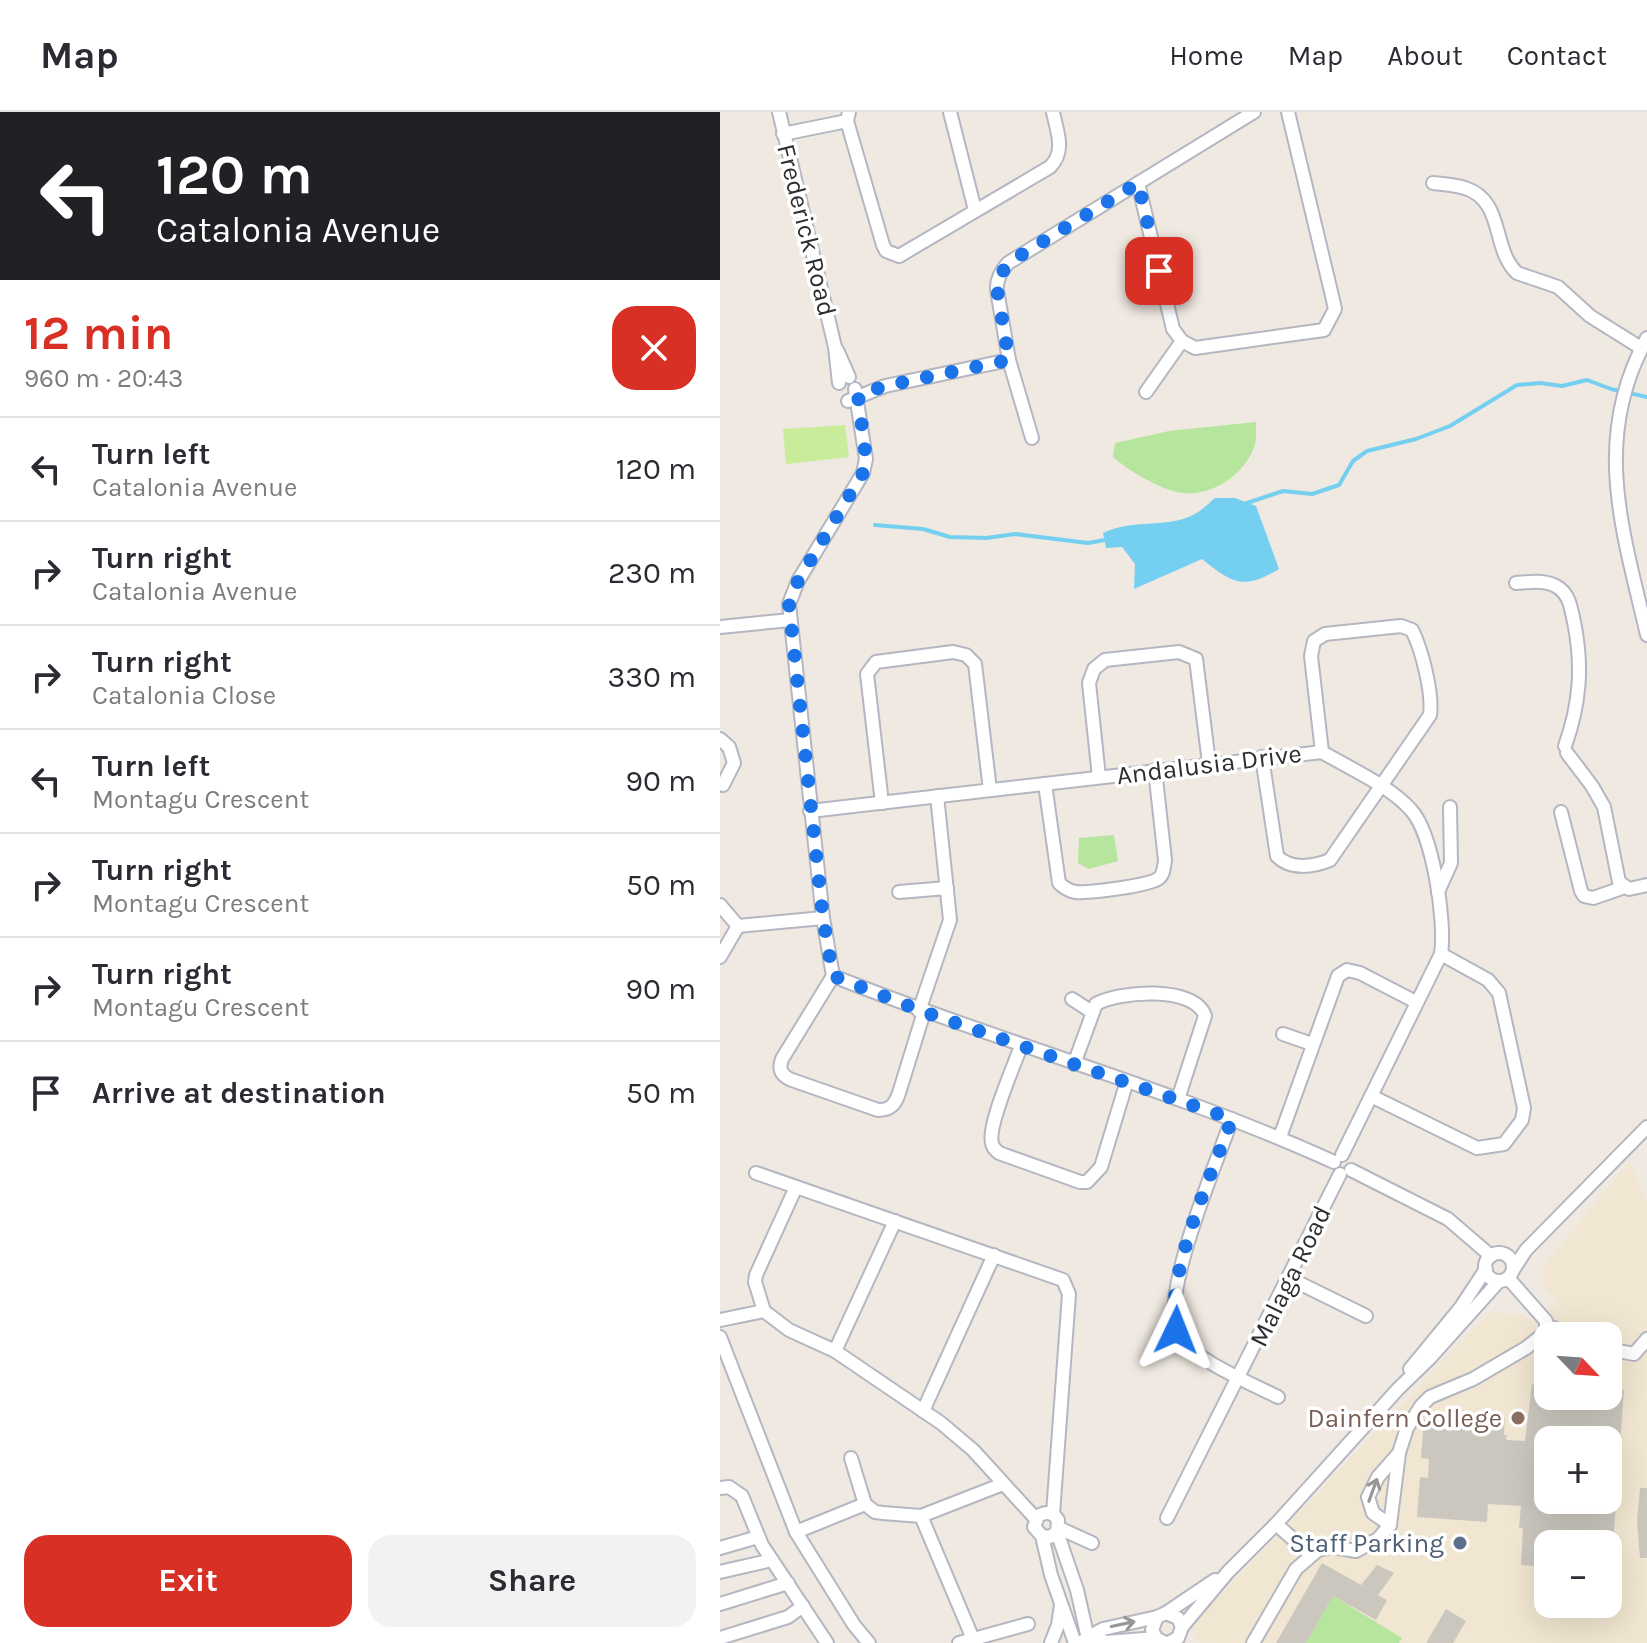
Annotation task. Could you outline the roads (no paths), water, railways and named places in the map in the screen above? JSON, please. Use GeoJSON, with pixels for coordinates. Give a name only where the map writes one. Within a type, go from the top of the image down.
{"type":"FeatureCollection","features":[{"type":"Feature","properties":{"kind":"street","name":"Frederick Road"},"geometry":{"type":"LineString","coordinates":[[779,112],[835,347],[845,385],[859,416],[866,459],[863,473],[790,597],[790,620]]}},
{"type":"Feature","properties":{"kind":"street"},"geometry":{"type":"LineString","coordinates":[[950,112],[975,210]]}},
{"type":"Feature","properties":{"kind":"street"},"geometry":{"type":"LineString","coordinates":[[783,134],[848,116],[886,251],[899,256],[1055,163],[1060,146],[1053,112]]}},
{"type":"Feature","properties":{"kind":"street"},"geometry":{"type":"LineString","coordinates":[[1032,438],[1009,360],[996,283],[1002,269],[1254,112]]}},
{"type":"Feature","properties":{"kind":"street"},"geometry":{"type":"LineString","coordinates":[[1138,183],[1173,329],[1182,341],[1195,348],[1320,332],[1332,317],[1333,300],[1288,112]]}},
{"type":"Feature","properties":{"kind":"street"},"geometry":{"type":"LineString","coordinates":[[1433,183],[1466,188],[1483,198],[1492,209],[1508,263],[1517,273],[1558,287],[1590,316],[1644,343],[1626,387],[1615,463],[1616,492],[1647,635]]}},
{"type":"Feature","properties":{"kind":"street"},"geometry":{"type":"LineString","coordinates":[[1146,392],[1182,341]]}},
{"type":"Feature","properties":{"kind":"street"},"geometry":{"type":"LineString","coordinates":[[845,385],[885,386],[1009,360]]}},
{"type":"Feature","properties":{"kind":"street"},"geometry":{"type":"LineString","coordinates":[[1516,583],[1536,581],[1554,584],[1565,593],[1570,604],[1581,660],[1577,705],[1566,750],[1604,807],[1619,882],[1634,889],[1647,885]]}},
{"type":"Feature","properties":{"kind":"street"},"geometry":{"type":"LineString","coordinates":[[720,627],[790,620],[810,811],[833,976],[779,1066],[788,1078],[878,1110],[895,1104],[948,928],[950,909],[937,796]]}},
{"type":"Feature","properties":{"kind":"street"},"geometry":{"type":"LineString","coordinates":[[1262,757],[1275,851],[1287,864],[1325,862],[1334,856],[1430,715],[1429,692],[1412,630],[1406,627],[1325,634],[1314,641],[1311,656],[1322,752]]}},
{"type":"Feature","properties":{"kind":"street"},"geometry":{"type":"LineString","coordinates":[[882,803],[867,674],[876,662],[953,652],[966,655],[975,664],[990,790]]}},
{"type":"Feature","properties":{"kind":"street"},"geometry":{"type":"LineString","coordinates":[[1099,777],[1089,683],[1097,665],[1111,659],[1179,652],[1196,659],[1209,763]]}},
{"type":"Feature","properties":{"kind":"street"},"geometry":{"type":"LineString","coordinates":[[720,739],[729,747],[734,763],[723,785]]}},
{"type":"Feature","properties":{"kind":"street","name":"Andalusia Drive"},"geometry":{"type":"LineString","coordinates":[[810,811],[1322,752],[1382,788],[1411,809],[1420,825],[1438,892],[1442,920],[1441,954],[1338,1158]]}},
{"type":"Feature","properties":{"kind":"street"},"geometry":{"type":"LineString","coordinates":[[1045,784],[1059,883],[1078,892],[1144,883],[1159,878],[1163,872],[1165,860],[1155,770]]}},
{"type":"Feature","properties":{"kind":"street"},"geometry":{"type":"LineString","coordinates":[[1438,892],[1451,863],[1450,807]]}},
{"type":"Feature","properties":{"kind":"street"},"geometry":{"type":"LineString","coordinates":[[1561,812],[1584,896],[1593,898],[1625,887]]}},
{"type":"Feature","properties":{"kind":"street"},"geometry":{"type":"LineString","coordinates":[[899,892],[947,888]]}},
{"type":"Feature","properties":{"kind":"street"},"geometry":{"type":"LineString","coordinates":[[720,905],[738,926]]}},
{"type":"Feature","properties":{"kind":"street"},"geometry":{"type":"LineString","coordinates":[[738,926],[823,918]]}},
{"type":"Feature","properties":{"kind":"street"},"geometry":{"type":"LineString","coordinates":[[720,957],[738,926]]}},
{"type":"Feature","properties":{"kind":"street"},"geometry":{"type":"LineString","coordinates":[[1371,1096],[1477,1148],[1504,1144],[1522,1120],[1524,1108],[1499,993],[1488,980],[1441,954]]}},
{"type":"Feature","properties":{"kind":"street"},"geometry":{"type":"LineString","coordinates":[[1280,1137],[1333,985],[1343,972],[1360,973],[1416,1002]]}},
{"type":"Feature","properties":{"kind":"street"},"geometry":{"type":"LineString","coordinates":[[833,976],[922,1012],[1352,1162],[1346,1172],[1448,1219],[1498,1255],[1512,1261],[1507,1276]]}},
{"type":"Feature","properties":{"kind":"street"},"geometry":{"type":"LineString","coordinates":[[1074,1064],[1096,1004],[1161,992],[1191,1002],[1203,1010],[1205,1021],[1178,1099]]}},
{"type":"Feature","properties":{"kind":"street"},"geometry":{"type":"LineString","coordinates":[[1072,999],[1092,1012]]}},
{"type":"Feature","properties":{"kind":"street"},"geometry":{"type":"LineString","coordinates":[[1283,1034],[1312,1044]]}},
{"type":"Feature","properties":{"kind":"street"},"geometry":{"type":"LineString","coordinates":[[1021,1046],[994,1122],[991,1140],[994,1149],[1080,1182],[1087,1182],[1101,1167],[1127,1081]]}},
{"type":"Feature","properties":{"kind":"street"},"geometry":{"type":"LineString","coordinates":[[1232,1119],[1182,1262],[1175,1325],[1178,1335],[1188,1346],[1240,1377]]}},
{"type":"Feature","properties":{"kind":"street"},"geometry":{"type":"LineString","coordinates":[[1053,1514],[1042,1513],[1034,1527],[1042,1536],[1075,1643],[1178,1638],[1182,1628],[1228,1572],[1507,1276],[1526,1250],[1647,1127]]}},
{"type":"Feature","properties":{"kind":"street","name":"Malaga Road"},"geometry":{"type":"LineString","coordinates":[[1167,1518],[1346,1172]]}},
{"type":"Feature","properties":{"kind":"street"},"geometry":{"type":"LineString","coordinates":[[756,1173],[1063,1280],[1069,1289],[1053,1514],[1058,1520],[1058,1530],[1090,1640]]}},
{"type":"Feature","properties":{"kind":"street"},"geometry":{"type":"LineString","coordinates":[[796,1187],[756,1275],[755,1282],[764,1311],[789,1330],[835,1351],[923,1411],[973,1450],[1036,1519]]}},
{"type":"Feature","properties":{"kind":"street"},"geometry":{"type":"LineString","coordinates":[[835,1351],[895,1221]]}},
{"type":"Feature","properties":{"kind":"street"},"geometry":{"type":"LineString","coordinates":[[1398,1389],[1412,1366],[1468,1298],[1498,1255],[1526,1250]]}},
{"type":"Feature","properties":{"kind":"street"},"geometry":{"type":"LineString","coordinates":[[923,1411],[994,1255]]}},
{"type":"Feature","properties":{"kind":"street"},"geometry":{"type":"LineString","coordinates":[[1486,1269],[1490,1278],[1507,1276]]}},
{"type":"Feature","properties":{"kind":"street"},"geometry":{"type":"LineString","coordinates":[[1507,1276],[1546,1322]]}},
{"type":"Feature","properties":{"kind":"street"},"geometry":{"type":"LineString","coordinates":[[1289,1278],[1366,1316]]}},
{"type":"Feature","properties":{"kind":"street"},"geometry":{"type":"LineString","coordinates":[[720,1320],[764,1311]]}},
{"type":"Feature","properties":{"kind":"street"},"geometry":{"type":"LineString","coordinates":[[720,1337],[796,1532],[854,1625],[869,1643]]}},
{"type":"Feature","properties":{"kind":"street"},"geometry":{"type":"LineString","coordinates":[[1622,1353],[1631,1355],[1638,1352],[1647,1339]]}},
{"type":"Feature","properties":{"kind":"street"},"geometry":{"type":"LineString","coordinates":[[1253,1643],[1296,1569],[1311,1555],[1326,1547],[1356,1551],[1371,1545],[1390,1525],[1399,1453],[1412,1418],[1430,1397],[1473,1379],[1534,1342]]}},
{"type":"Feature","properties":{"kind":"street","name":"Malaga Road"},"geometry":{"type":"LineString","coordinates":[[1240,1377],[1278,1397]]}},
{"type":"Feature","properties":{"kind":"street"},"geometry":{"type":"LineString","coordinates":[[1390,1525],[1373,1513],[1368,1497],[1378,1477],[1399,1453]]}},
{"type":"Feature","properties":{"kind":"street"},"geometry":{"type":"LineString","coordinates":[[851,1458],[865,1504],[875,1512],[921,1516],[1003,1484]]}},
{"type":"Feature","properties":{"kind":"street"},"geometry":{"type":"LineString","coordinates":[[720,1488],[729,1487],[742,1496],[758,1537],[827,1643]]}},
{"type":"Feature","properties":{"kind":"street"},"geometry":{"type":"LineString","coordinates":[[796,1532],[865,1504]]}},
{"type":"Feature","properties":{"kind":"street"},"geometry":{"type":"LineString","coordinates":[[921,1516],[973,1639]]}},
{"type":"Feature","properties":{"kind":"street"},"geometry":{"type":"LineString","coordinates":[[1276,1524],[1311,1555]]}},
{"type":"Feature","properties":{"kind":"street"},"geometry":{"type":"LineString","coordinates":[[1042,1536],[1050,1537],[1058,1530]]}},
{"type":"Feature","properties":{"kind":"street"},"geometry":{"type":"LineString","coordinates":[[1058,1530],[1092,1543]]}},
{"type":"Feature","properties":{"kind":"street"},"geometry":{"type":"LineString","coordinates":[[720,1548],[758,1537]]}},
{"type":"Feature","properties":{"kind":"street"},"geometry":{"type":"LineString","coordinates":[[720,1572],[772,1560]]}},
{"type":"Feature","properties":{"kind":"street"},"geometry":{"type":"LineString","coordinates":[[1163,1641],[1152,1625],[1162,1615],[1228,1572]]}},
{"type":"Feature","properties":{"kind":"street"},"geometry":{"type":"LineString","coordinates":[[720,1604],[788,1583]]}},
{"type":"Feature","properties":{"kind":"street"},"geometry":{"type":"LineString","coordinates":[[1060,1601],[1077,1590]]}},
{"type":"Feature","properties":{"kind":"street"},"geometry":{"type":"LineString","coordinates":[[1051,1643],[1058,1625],[1060,1601]]}},
{"type":"Feature","properties":{"kind":"street"},"geometry":{"type":"LineString","coordinates":[[720,1638],[788,1617],[803,1606]]}},
{"type":"Feature","properties":{"kind":"street"},"geometry":{"type":"LineString","coordinates":[[1090,1640],[1103,1629],[1162,1615],[1178,1618],[1189,1643]]}},
{"type":"Feature","properties":{"kind":"street"},"geometry":{"type":"LineString","coordinates":[[959,1643],[1028,1624]]}},
{"type":"Feature","properties":{"kind":"water"},"geometry":{"type":"Polygon","coordinates":[[[1215,498],[1235,498],[1256,506],[1279,569],[1256,580],[1239,581],[1230,579],[1202,559],[1134,589],[1135,564],[1122,547],[1106,548],[1103,533],[1115,528],[1185,519],[1215,498]]]}},
{"type":"Feature","properties":{"kind":"waterway"},"geometry":{"type":"LineString","coordinates":[[1244,504],[1283,491],[1312,494],[1339,485],[1353,461],[1367,451],[1416,439],[1450,426],[1517,385],[1540,383],[1562,386],[1587,380],[1647,397]]}},
{"type":"Feature","properties":{"kind":"waterway"},"geometry":{"type":"LineString","coordinates":[[875,525],[923,529],[950,537],[986,538],[1015,534],[1088,543],[1110,539]]}},
{"type":"Feature","properties":{"kind":"place","name":"Dainfern College"},"geometry":{"type":"Point","coordinates":[1518,1418]}},
{"type":"Feature","properties":{"kind":"place","name":"Staff Parking"},"geometry":{"type":"Point","coordinates":[1460,1543]}}]}
